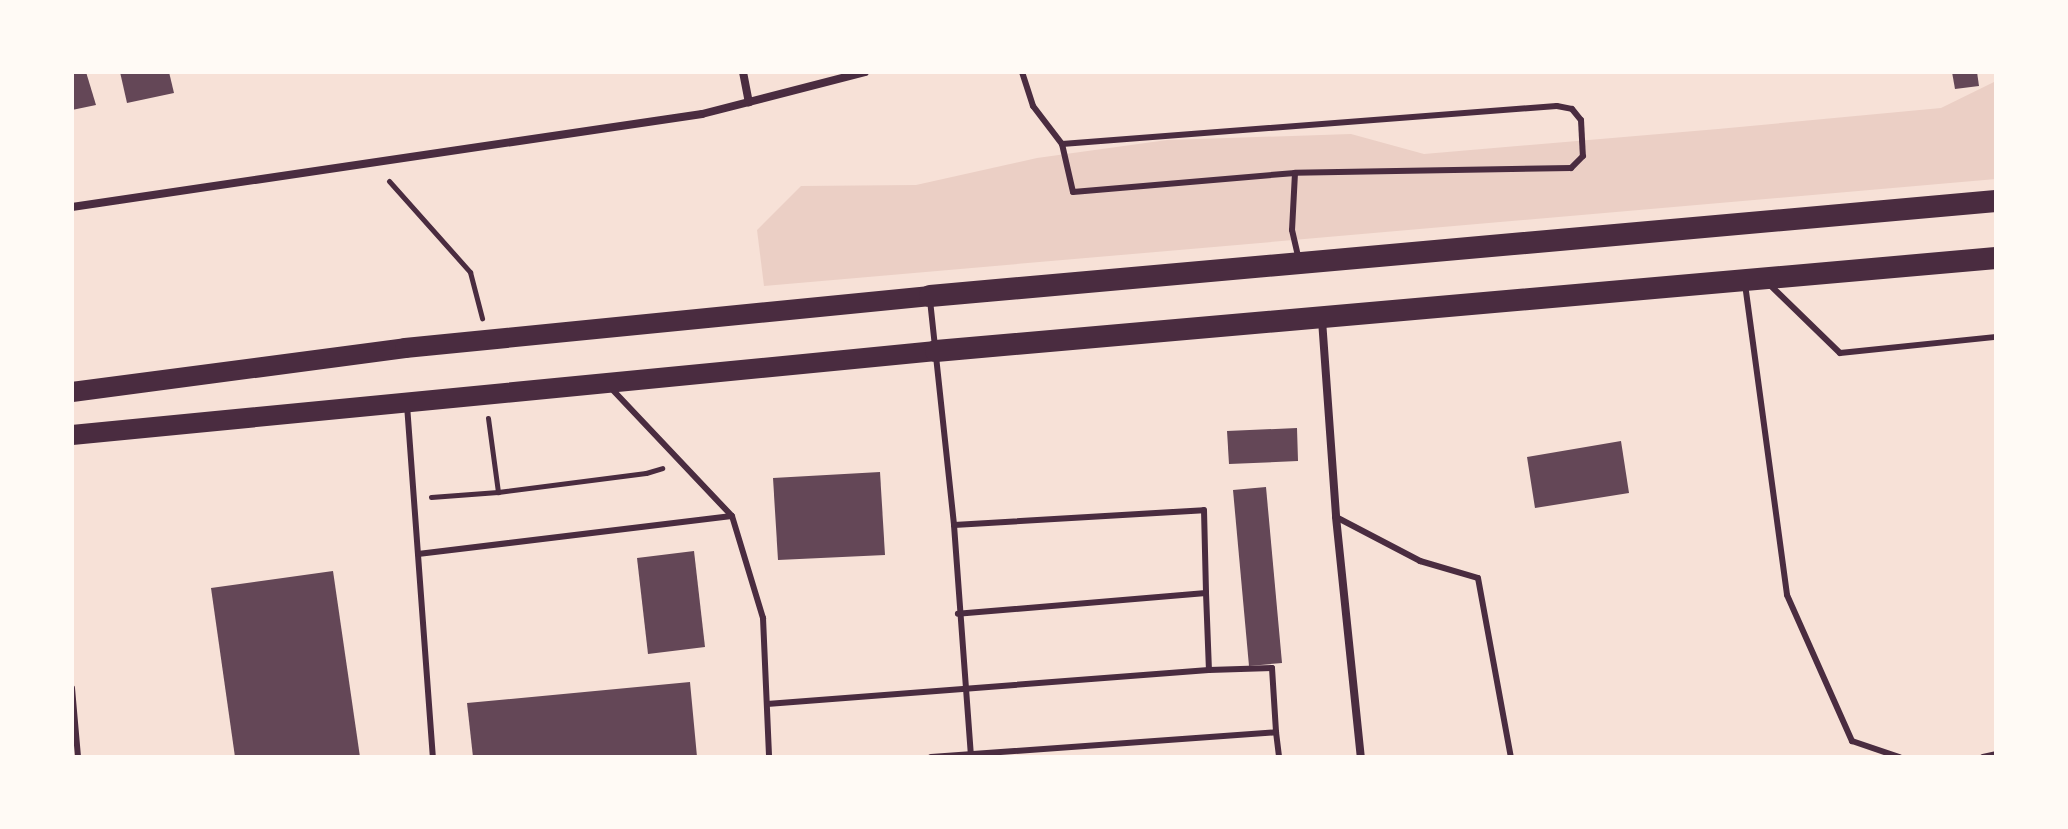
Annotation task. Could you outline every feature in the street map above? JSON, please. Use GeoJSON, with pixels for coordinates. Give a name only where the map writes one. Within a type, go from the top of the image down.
{"type":"FeatureCollection","features":[{"type":"Feature","properties":{"kind":"highway"},"geometry":{"type":"LineString","coordinates":[[930,296],[1996,201]]}},
{"type":"Feature","properties":{"kind":"highway"},"geometry":{"type":"LineString","coordinates":[[936,351],[1996,258]]}},
{"type":"Feature","properties":{"kind":"main road"},"geometry":{"type":"LineString","coordinates":[[72,392],[484,341],[930,296]]}},
{"type":"Feature","properties":{"kind":"main road"},"geometry":{"type":"LineString","coordinates":[[72,435],[936,351]]}},
{"type":"Feature","properties":{"kind":"street"},"geometry":{"type":"LineString","coordinates":[[743,72],[749,102]]}},
{"type":"Feature","properties":{"kind":"street"},"geometry":{"type":"LineString","coordinates":[[72,207],[702,114],[865,72]]}},
{"type":"Feature","properties":{"kind":"street"},"geometry":{"type":"LineString","coordinates":[[1322,319],[1336,517],[1361,757]]}},
{"type":"Feature","properties":{"kind":"lane"},"geometry":{"type":"LineString","coordinates":[[1022,72],[1033,106],[1062,144],[1072,190],[1078,194],[1177,181],[1295,173],[1571,168],[1583,156],[1581,120],[1572,109],[1557,106],[1062,144]]}},
{"type":"Feature","properties":{"kind":"lane"},"geometry":{"type":"LineString","coordinates":[[1295,173],[1292,230],[1299,262]]}},
{"type":"Feature","properties":{"kind":"lane"},"geometry":{"type":"LineString","coordinates":[[1754,279],[1840,353],[1996,337]]}},
{"type":"Feature","properties":{"kind":"lane"},"geometry":{"type":"LineString","coordinates":[[1754,279],[1787,595],[1852,741],[1899,757]]}},
{"type":"Feature","properties":{"kind":"lane"},"geometry":{"type":"LineString","coordinates":[[930,296],[954,525],[958,614],[971,755]]}},
{"type":"Feature","properties":{"kind":"lane"},"geometry":{"type":"LineString","coordinates":[[604,381],[732,516],[763,618],[769,757]]}},
{"type":"Feature","properties":{"kind":"lane"},"geometry":{"type":"LineString","coordinates":[[407,401],[433,757]]}},
{"type":"Feature","properties":{"kind":"lane"},"geometry":{"type":"LineString","coordinates":[[954,525],[1204,510],[1209,670]]}},
{"type":"Feature","properties":{"kind":"lane"},"geometry":{"type":"LineString","coordinates":[[418,554],[732,516]]}},
{"type":"Feature","properties":{"kind":"lane"},"geometry":{"type":"LineString","coordinates":[[1336,517],[1420,561],[1478,578],[1511,757]]}},
{"type":"Feature","properties":{"kind":"lane"},"geometry":{"type":"LineString","coordinates":[[958,614],[1206,593]]}},
{"type":"Feature","properties":{"kind":"lane"},"geometry":{"type":"LineString","coordinates":[[767,704],[1209,670],[1272,668],[1279,757]]}},
{"type":"Feature","properties":{"kind":"lane"},"geometry":{"type":"LineString","coordinates":[[72,688],[77,757]]}},
{"type":"Feature","properties":{"kind":"lane"},"geometry":{"type":"LineString","coordinates":[[931,757],[1276,732]]}},
{"type":"Feature","properties":{"kind":"lane"},"geometry":{"type":"LineString","coordinates":[[1983,757],[1996,754]]}},
{"type":"Feature","properties":{"kind":"path"},"geometry":{"type":"LineString","coordinates":[[372,163],[470,272],[478,292],[484,341]]}},
{"type":"Feature","properties":{"kind":"path"},"geometry":{"type":"LineString","coordinates":[[484,394],[498,492]]}},
{"type":"Feature","properties":{"kind":"path"},"geometry":{"type":"LineString","coordinates":[[414,498],[498,492],[646,473],[681,462]]}},
{"type":"Feature","properties":{"kind":"shaded area"},"geometry":{"type":"Polygon","coordinates":[[[1996,81],[1996,179],[764,286],[757,230],[801,186],[916,185],[1037,158],[1167,140],[1351,134],[1424,154],[1718,129],[1941,108],[1996,81]]]}},
{"type":"Feature","properties":{"kind":"building"},"geometry":{"type":"Polygon","coordinates":[[[72,72],[86,72],[96,105],[72,110],[72,72]]]}},
{"type":"Feature","properties":{"kind":"building"},"geometry":{"type":"Polygon","coordinates":[[[120,72],[169,72],[174,93],[127,103],[120,72]]]}},
{"type":"Feature","properties":{"kind":"building"},"geometry":{"type":"Polygon","coordinates":[[[1952,72],[1977,72],[1979,86],[1955,89],[1952,72]]]}},
{"type":"Feature","properties":{"kind":"building"},"geometry":{"type":"Polygon","coordinates":[[[1297,428],[1298,461],[1229,464],[1227,431],[1297,428]]]}},
{"type":"Feature","properties":{"kind":"building"},"geometry":{"type":"Polygon","coordinates":[[[1621,441],[1629,493],[1535,508],[1527,457],[1621,441]]]}},
{"type":"Feature","properties":{"kind":"building"},"geometry":{"type":"Polygon","coordinates":[[[880,472],[885,555],[778,560],[773,478],[880,472]]]}},
{"type":"Feature","properties":{"kind":"building"},"geometry":{"type":"Polygon","coordinates":[[[1266,487],[1282,663],[1249,666],[1233,490],[1266,487]]]}},
{"type":"Feature","properties":{"kind":"building"},"geometry":{"type":"Polygon","coordinates":[[[694,551],[705,647],[648,654],[637,558],[694,551]]]}},
{"type":"Feature","properties":{"kind":"building"},"geometry":{"type":"Polygon","coordinates":[[[333,571],[360,757],[235,757],[211,588],[333,571]]]}},
{"type":"Feature","properties":{"kind":"building"},"geometry":{"type":"Polygon","coordinates":[[[690,682],[697,757],[473,757],[467,703],[690,682]]]}}]}
